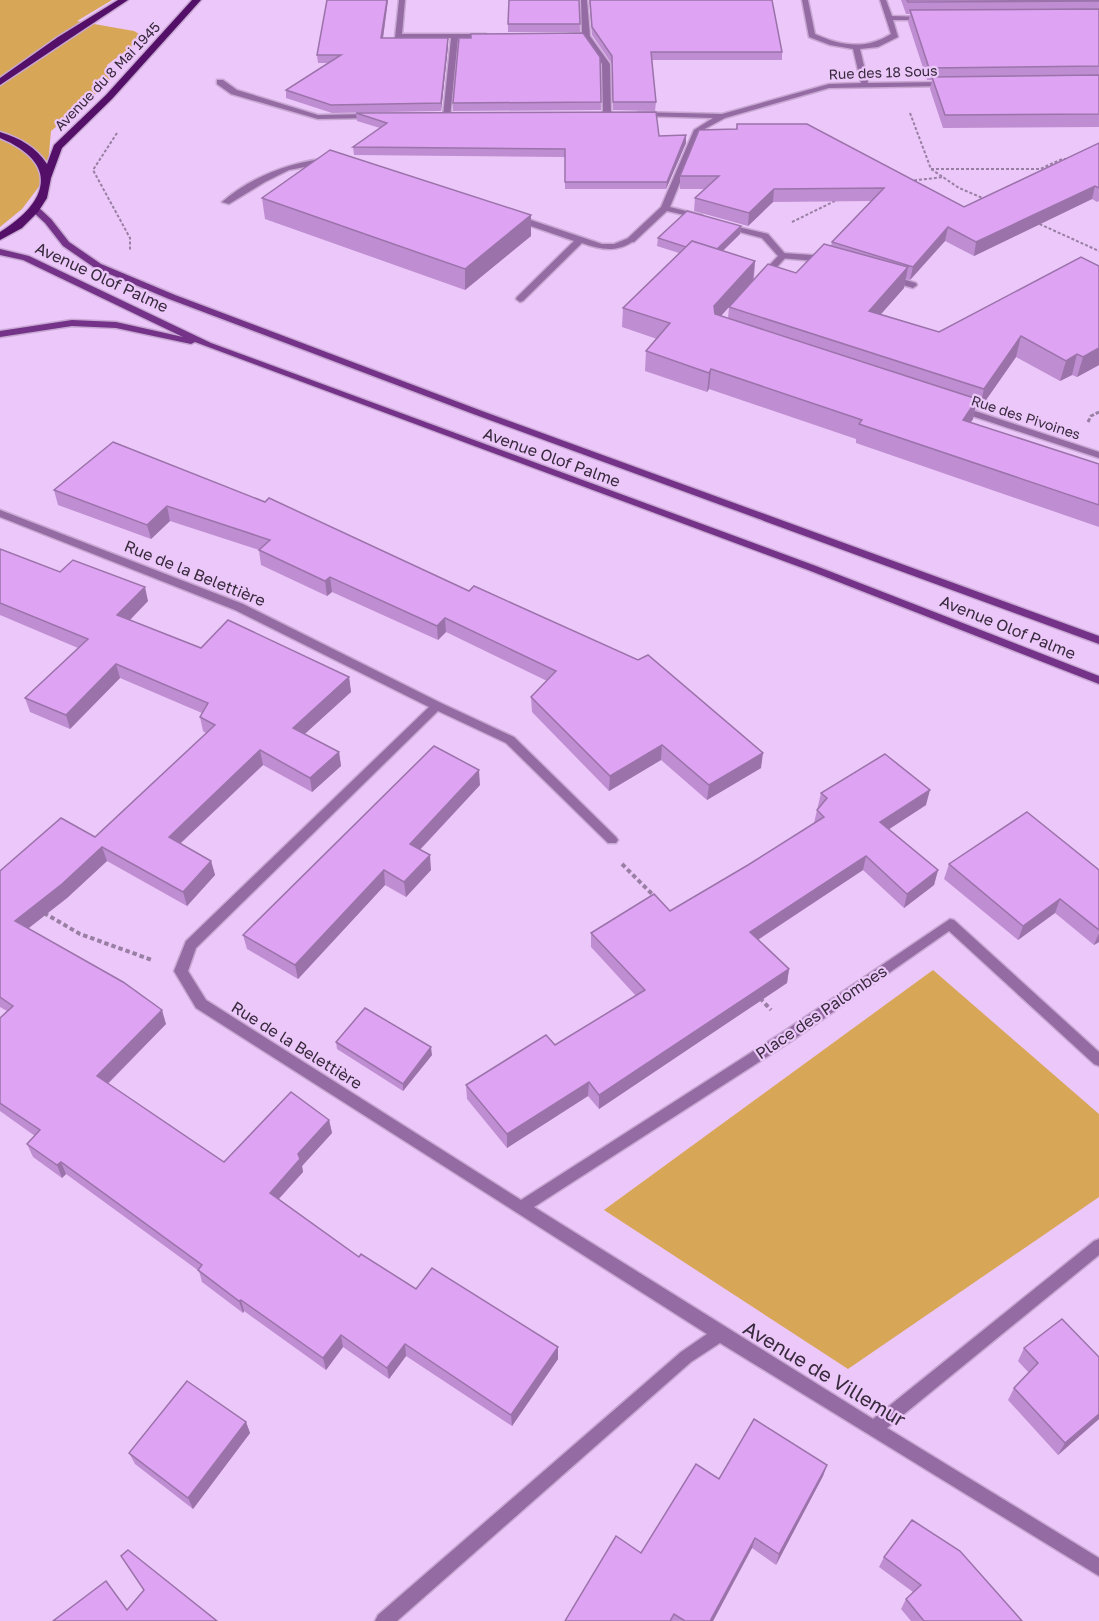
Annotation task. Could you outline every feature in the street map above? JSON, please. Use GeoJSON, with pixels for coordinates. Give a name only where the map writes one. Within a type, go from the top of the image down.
{"type":"FeatureCollection","features":[{"type":"Feature","properties":{"kind":"main road"},"geometry":{"type":"LineString","coordinates":[[0,82],[61,39],[124,0]]}},
{"type":"Feature","properties":{"kind":"main road","name":"Avenue du 8 Mai 1945"},"geometry":{"type":"LineString","coordinates":[[35,209],[48,185],[48,176],[57,147],[109,98],[197,0]]}},
{"type":"Feature","properties":{"kind":"main road"},"geometry":{"type":"LineString","coordinates":[[0,135],[15,139],[37,154],[48,176]]}},
{"type":"Feature","properties":{"kind":"main road"},"geometry":{"type":"LineString","coordinates":[[0,237],[35,209]]}},
{"type":"Feature","properties":{"kind":"main road","name":"Avenue Olof Palme"},"geometry":{"type":"LineString","coordinates":[[35,209],[66,244],[98,266],[172,297],[479,413],[1099,640]]}},
{"type":"Feature","properties":{"kind":"main road","name":"Avenue Olof Palme"},"geometry":{"type":"LineString","coordinates":[[0,252],[26,258],[208,345],[856,585],[1099,680]]}},
{"type":"Feature","properties":{"kind":"main road"},"geometry":{"type":"LineString","coordinates":[[0,334],[72,323],[117,325],[208,345]]}},
{"type":"Feature","properties":{"kind":"street"},"geometry":{"type":"LineString","coordinates":[[402,0],[398,36],[491,36]]}},
{"type":"Feature","properties":{"kind":"street"},"geometry":{"type":"LineString","coordinates":[[584,0],[586,36],[606,64],[607,114]]}},
{"type":"Feature","properties":{"kind":"street"},"geometry":{"type":"LineString","coordinates":[[805,0],[812,35],[829,45],[856,48],[885,44],[895,35],[883,0]]}},
{"type":"Feature","properties":{"kind":"street"},"geometry":{"type":"LineString","coordinates":[[888,18],[935,18]]}},
{"type":"Feature","properties":{"kind":"street"},"geometry":{"type":"LineString","coordinates":[[447,116],[455,36]]}},
{"type":"Feature","properties":{"kind":"street"},"geometry":{"type":"LineString","coordinates":[[562,36],[586,36]]}},
{"type":"Feature","properties":{"kind":"street"},"geometry":{"type":"LineString","coordinates":[[856,48],[865,84]]}},
{"type":"Feature","properties":{"kind":"street"},"geometry":{"type":"LineString","coordinates":[[220,82],[234,92],[318,117],[377,116]]}},
{"type":"Feature","properties":{"kind":"street","name":"Rue des 18 Sous"},"geometry":{"type":"LineString","coordinates":[[580,240],[601,247],[615,247],[632,240],[665,208],[698,130],[723,116],[829,86],[958,84]]}},
{"type":"Feature","properties":{"kind":"street"},"geometry":{"type":"LineString","coordinates":[[596,114],[618,114]]}},
{"type":"Feature","properties":{"kind":"street"},"geometry":{"type":"LineString","coordinates":[[630,114],[723,116]]}},
{"type":"Feature","properties":{"kind":"street"},"geometry":{"type":"LineString","coordinates":[[435,116],[458,116]]}},
{"type":"Feature","properties":{"kind":"street"},"geometry":{"type":"LineString","coordinates":[[226,202],[282,169],[303,162],[338,159]]}},
{"type":"Feature","properties":{"kind":"street"},"geometry":{"type":"LineString","coordinates":[[665,208],[765,236],[783,256],[838,262]]}},
{"type":"Feature","properties":{"kind":"street"},"geometry":{"type":"LineString","coordinates":[[503,214],[580,240],[520,298]]}},
{"type":"Feature","properties":{"kind":"street"},"geometry":{"type":"LineString","coordinates":[[760,280],[783,256]]}},
{"type":"Feature","properties":{"kind":"street"},"geometry":{"type":"LineString","coordinates":[[881,275],[913,285]]}},
{"type":"Feature","properties":{"kind":"street","name":"Rue des Pivoines"},"geometry":{"type":"LineString","coordinates":[[953,406],[1099,455]]}},
{"type":"Feature","properties":{"kind":"street","name":"Rue de la Belettière"},"geometry":{"type":"LineString","coordinates":[[0,513],[239,607],[436,706],[510,740],[612,840]]}},
{"type":"Feature","properties":{"kind":"street"},"geometry":{"type":"LineString","coordinates":[[181,971],[191,945],[436,706]]}},
{"type":"Feature","properties":{"kind":"street","name":"Place des Palombes"},"geometry":{"type":"LineString","coordinates":[[522,1206],[788,1036],[950,924],[1099,1060]]}},
{"type":"Feature","properties":{"kind":"street","name":"Rue de la Belettière"},"geometry":{"type":"LineString","coordinates":[[181,971],[201,1004],[720,1334]]}},
{"type":"Feature","properties":{"kind":"street"},"geometry":{"type":"LineString","coordinates":[[875,1428],[1099,1246]]}},
{"type":"Feature","properties":{"kind":"street","name":"Avenue de Villemur"},"geometry":{"type":"LineString","coordinates":[[384,1621],[686,1357],[720,1334],[1099,1568]]}},
{"type":"Feature","properties":{"kind":"path"},"geometry":{"type":"LineString","coordinates":[[899,84],[931,169],[959,188],[992,202]]}},
{"type":"Feature","properties":{"kind":"path"},"geometry":{"type":"LineString","coordinates":[[98,266],[129,250],[130,238],[93,170],[122,127]]}},
{"type":"Feature","properties":{"kind":"path"},"geometry":{"type":"LineString","coordinates":[[931,169],[1040,169],[1062,159],[1071,159]]}},
{"type":"Feature","properties":{"kind":"path"},"geometry":{"type":"LineString","coordinates":[[901,182],[944,177]]}},
{"type":"Feature","properties":{"kind":"path"},"geometry":{"type":"LineString","coordinates":[[765,236],[848,195]]}},
{"type":"Feature","properties":{"kind":"path"},"geometry":{"type":"LineString","coordinates":[[1035,222],[1099,251]]}},
{"type":"Feature","properties":{"kind":"path"},"geometry":{"type":"LineString","coordinates":[[612,840],[621,863],[662,902]]}},
{"type":"Feature","properties":{"kind":"path"},"geometry":{"type":"LineString","coordinates":[[40,910],[80,934],[181,971]]}},
{"type":"Feature","properties":{"kind":"path"},"geometry":{"type":"LineString","coordinates":[[751,990],[768,1005],[788,1036]]}},
{"type":"Feature","properties":{"kind":"shaded area"},"geometry":{"type":"Polygon","coordinates":[[[0,0],[112,0],[77,21],[134,31],[144,37],[107,65],[110,82],[51,131],[47,176],[22,209],[0,227],[0,0]]]}},
{"type":"Feature","properties":{"kind":"shaded area"},"geometry":{"type":"Polygon","coordinates":[[[933,970],[1099,1114],[1099,1197],[848,1369],[604,1210],[933,970]]]}},
{"type":"Feature","properties":{"kind":"building"},"geometry":{"type":"Polygon","coordinates":[[[327,0],[387,0],[381,38],[448,38],[441,103],[331,105],[286,90],[341,55],[317,55],[327,0]]]}},
{"type":"Feature","properties":{"kind":"building"},"geometry":{"type":"Polygon","coordinates":[[[509,0],[579,0],[580,24],[508,24],[509,0]]]}},
{"type":"Feature","properties":{"kind":"building"},"geometry":{"type":"Polygon","coordinates":[[[590,0],[772,0],[782,52],[651,52],[656,102],[613,102],[612,56],[592,27],[590,0]]]}},
{"type":"Feature","properties":{"kind":"building"},"geometry":{"type":"Polygon","coordinates":[[[907,0],[1099,0],[1099,1],[908,2],[907,0]]]}},
{"type":"Feature","properties":{"kind":"building"},"geometry":{"type":"Polygon","coordinates":[[[1099,9],[1099,66],[929,68],[910,10],[1099,9]]]}},
{"type":"Feature","properties":{"kind":"building"},"geometry":{"type":"Polygon","coordinates":[[[583,33],[600,57],[601,102],[453,103],[459,38],[471,38],[471,34],[583,33]]]}},
{"type":"Feature","properties":{"kind":"building"},"geometry":{"type":"Polygon","coordinates":[[[1099,75],[1099,114],[945,115],[932,77],[1099,75]]]}},
{"type":"Feature","properties":{"kind":"building"},"geometry":{"type":"Polygon","coordinates":[[[656,112],[659,136],[686,135],[667,182],[565,182],[565,149],[353,147],[387,123],[356,113],[656,112]]]}},
{"type":"Feature","properties":{"kind":"building"},"geometry":{"type":"Polygon","coordinates":[[[737,124],[807,124],[964,207],[1099,143],[1099,188],[1095,186],[976,242],[948,227],[913,267],[832,242],[884,188],[774,189],[749,213],[695,198],[719,176],[680,176],[699,130],[737,129],[737,124]]]}},
{"type":"Feature","properties":{"kind":"building"},"geometry":{"type":"Polygon","coordinates":[[[330,150],[531,215],[465,269],[262,198],[330,150]]]}},
{"type":"Feature","properties":{"kind":"building"},"geometry":{"type":"Polygon","coordinates":[[[687,211],[741,226],[717,249],[692,241],[686,247],[658,238],[687,211]]]}},
{"type":"Feature","properties":{"kind":"building"},"geometry":{"type":"Polygon","coordinates":[[[692,241],[755,261],[714,306],[715,314],[977,399],[963,420],[1099,464],[1099,505],[859,424],[862,420],[711,369],[709,373],[646,351],[670,323],[623,308],[692,241]]]}},
{"type":"Feature","properties":{"kind":"building"},"geometry":{"type":"Polygon","coordinates":[[[824,244],[908,267],[869,311],[939,332],[1081,257],[1099,266],[1099,348],[1083,357],[1077,354],[1066,361],[1021,336],[984,389],[729,307],[768,264],[796,273],[824,244]]]}},
{"type":"Feature","properties":{"kind":"building"},"geometry":{"type":"Polygon","coordinates":[[[113,442],[265,502],[269,498],[469,591],[474,586],[638,660],[648,655],[763,753],[709,785],[662,745],[610,776],[531,697],[556,671],[445,618],[437,626],[330,577],[325,581],[259,550],[270,540],[167,506],[147,525],[54,490],[113,442]]]}},
{"type":"Feature","properties":{"kind":"building"},"geometry":{"type":"Polygon","coordinates":[[[0,549],[60,572],[73,560],[145,587],[117,615],[201,648],[228,620],[349,677],[293,728],[339,752],[310,778],[260,750],[169,837],[211,861],[183,892],[102,847],[62,884],[15,921],[123,982],[162,1010],[97,1076],[224,1162],[291,1092],[329,1120],[298,1154],[300,1159],[270,1193],[359,1257],[361,1254],[416,1289],[432,1268],[558,1347],[511,1415],[405,1344],[387,1368],[341,1335],[323,1358],[241,1300],[239,1301],[198,1270],[202,1265],[61,1162],[57,1165],[27,1144],[40,1130],[0,1103],[0,1018],[13,1006],[0,997],[0,871],[61,818],[95,837],[215,725],[200,717],[208,703],[116,664],[66,715],[25,698],[88,639],[0,603],[0,549]]]}},
{"type":"Feature","properties":{"kind":"building"},"geometry":{"type":"Polygon","coordinates":[[[434,746],[479,770],[410,844],[430,855],[404,882],[384,870],[295,965],[243,935],[434,746]]]}},
{"type":"Feature","properties":{"kind":"building"},"geometry":{"type":"Polygon","coordinates":[[[885,754],[930,790],[880,822],[938,870],[907,894],[866,856],[750,932],[789,969],[599,1095],[589,1082],[507,1134],[466,1085],[546,1035],[555,1045],[645,990],[591,933],[654,894],[670,911],[748,865],[824,817],[817,810],[827,798],[821,793],[885,754]]]}},
{"type":"Feature","properties":{"kind":"building"},"geometry":{"type":"Polygon","coordinates":[[[1027,812],[1099,870],[1099,930],[1060,899],[1023,926],[949,864],[1027,812]]]}},
{"type":"Feature","properties":{"kind":"building"},"geometry":{"type":"Polygon","coordinates":[[[365,1008],[431,1047],[403,1084],[336,1042],[365,1008]]]}},
{"type":"Feature","properties":{"kind":"building"},"geometry":{"type":"Polygon","coordinates":[[[1062,1319],[1099,1357],[1099,1414],[1065,1443],[1014,1388],[1038,1363],[1024,1348],[1062,1319]]]}},
{"type":"Feature","properties":{"kind":"building"},"geometry":{"type":"Polygon","coordinates":[[[187,1381],[246,1422],[188,1498],[129,1453],[187,1381]]]}},
{"type":"Feature","properties":{"kind":"building"},"geometry":{"type":"Polygon","coordinates":[[[754,1419],[827,1465],[779,1554],[755,1538],[710,1621],[685,1621],[674,1614],[670,1621],[565,1621],[616,1536],[641,1553],[696,1464],[719,1479],[754,1419]]]}},
{"type":"Feature","properties":{"kind":"building"},"geometry":{"type":"Polygon","coordinates":[[[912,1520],[960,1551],[1022,1621],[924,1621],[906,1599],[921,1585],[884,1557],[912,1520]]]}},
{"type":"Feature","properties":{"kind":"building"},"geometry":{"type":"Polygon","coordinates":[[[128,1550],[217,1621],[53,1621],[106,1581],[127,1610],[144,1590],[121,1556],[128,1550]]]}}]}
